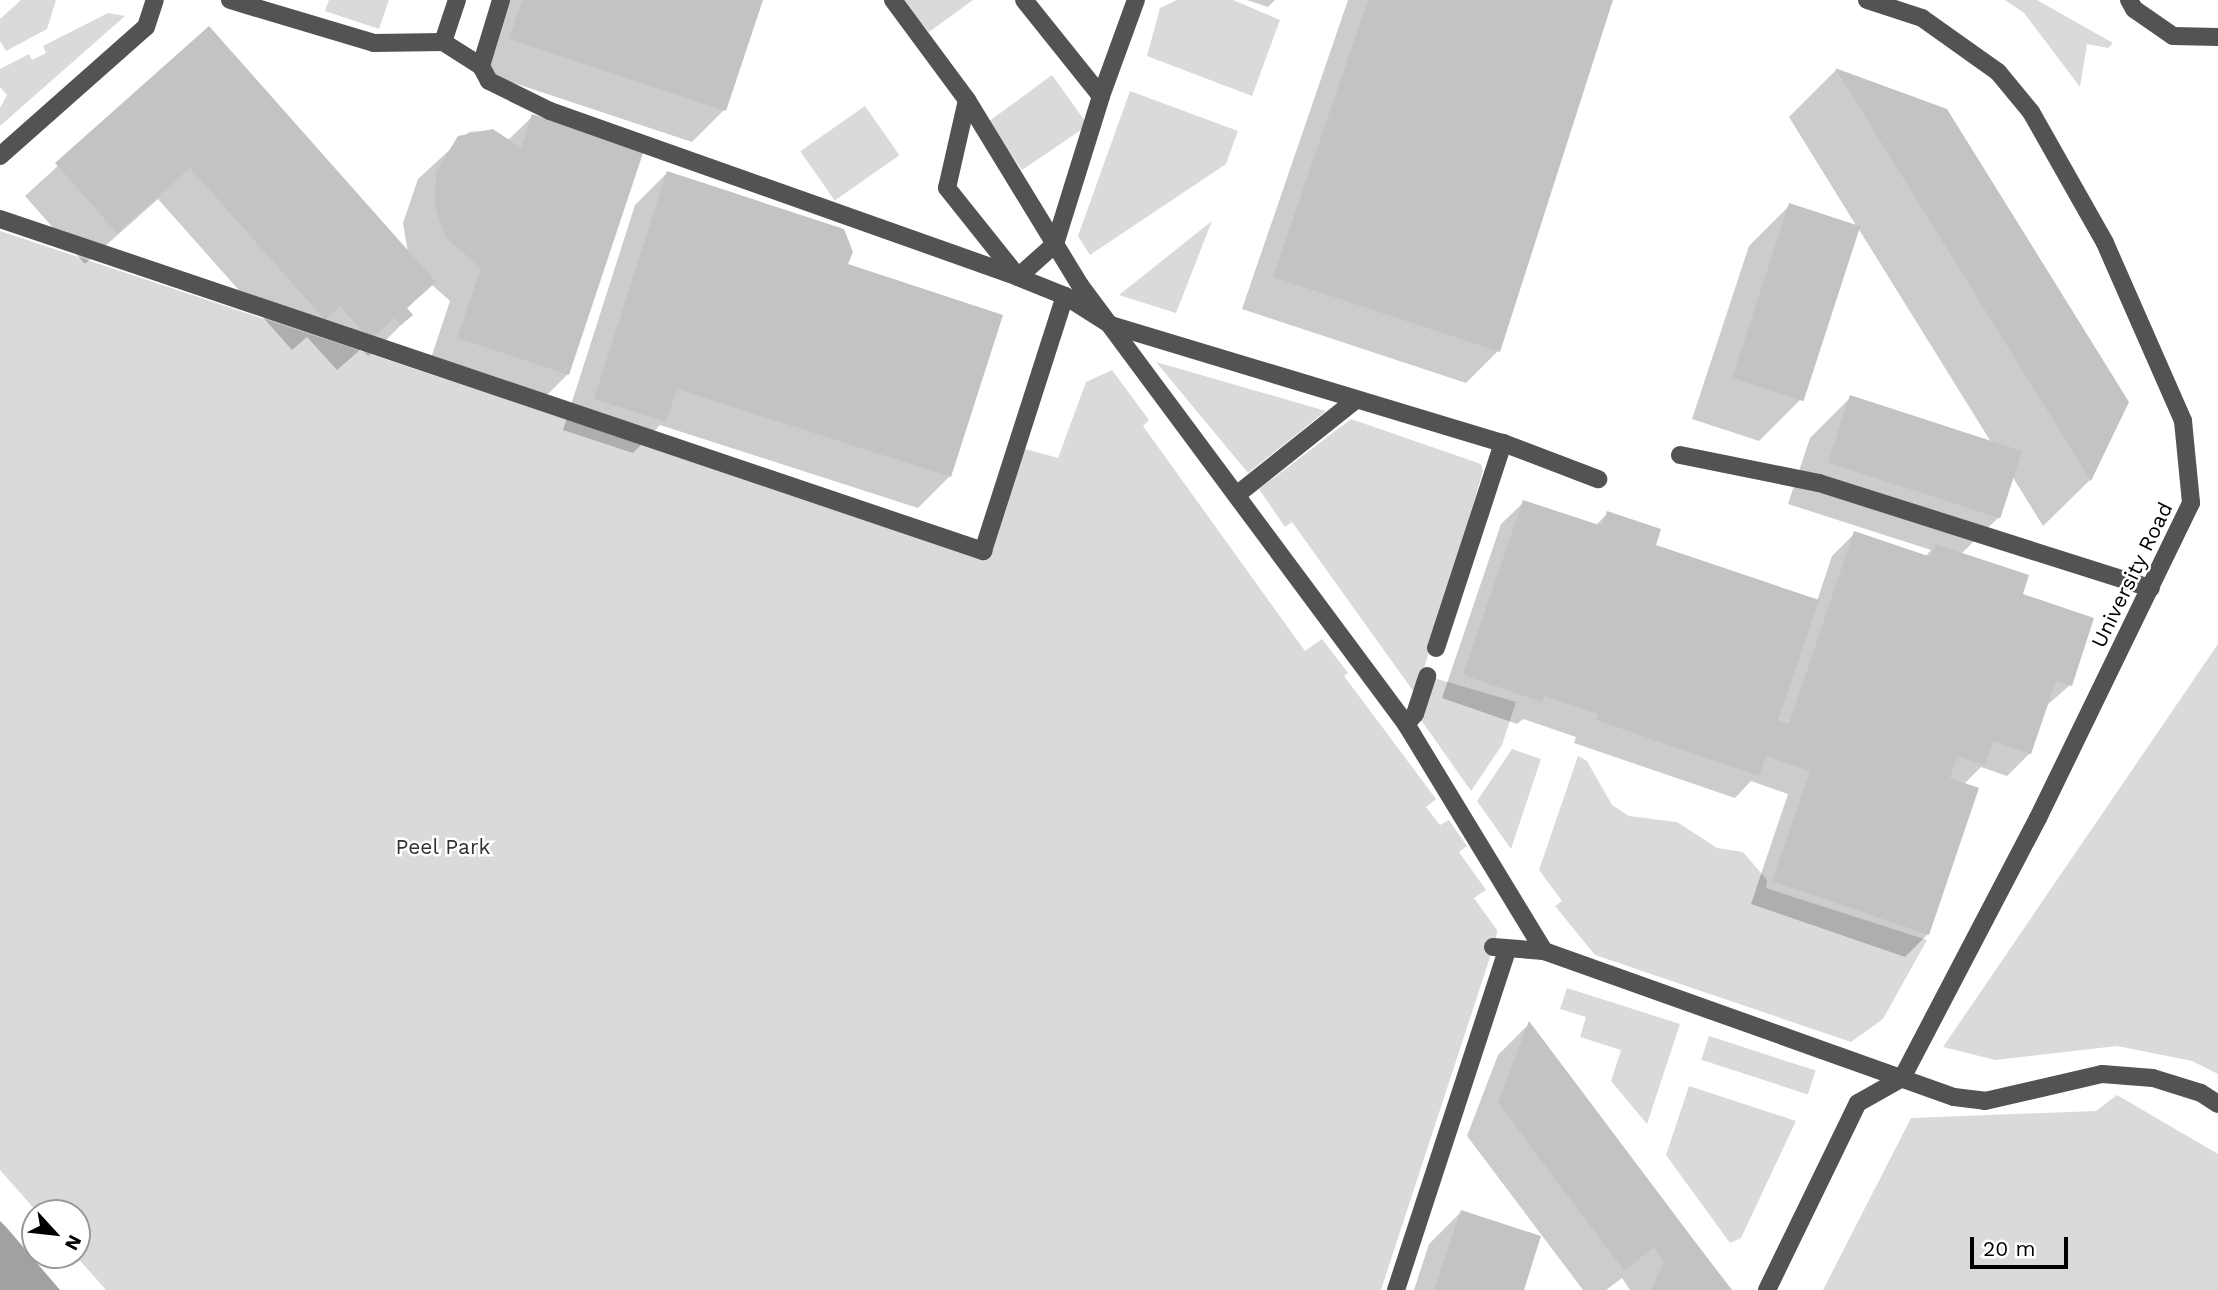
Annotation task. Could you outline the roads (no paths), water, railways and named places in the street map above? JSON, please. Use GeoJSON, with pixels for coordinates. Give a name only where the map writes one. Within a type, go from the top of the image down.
{"type":"FeatureCollection","features":[{"type":"Feature","properties":{"kind":"street"},"geometry":{"type":"LineString","coordinates":[[0,156],[146,27],[155,0]]}},
{"type":"Feature","properties":{"kind":"street"},"geometry":{"type":"LineString","coordinates":[[230,0],[374,43],[443,42],[481,66],[489,81],[550,111],[1018,277],[1065,296],[1111,325],[1353,402],[1503,443],[1598,480]]}},
{"type":"Feature","properties":{"kind":"street"},"geometry":{"type":"LineString","coordinates":[[443,42],[457,0]]}},
{"type":"Feature","properties":{"kind":"street"},"geometry":{"type":"LineString","coordinates":[[481,66],[501,0]]}},
{"type":"Feature","properties":{"kind":"street"},"geometry":{"type":"LineString","coordinates":[[893,0],[967,100],[1055,244],[1111,325],[1239,493],[1406,724],[1544,951]]}},
{"type":"Feature","properties":{"kind":"street"},"geometry":{"type":"LineString","coordinates":[[1024,0],[1101,96]]}},
{"type":"Feature","properties":{"kind":"street"},"geometry":{"type":"LineString","coordinates":[[1018,277],[1055,244],[1101,96],[1136,0]]}},
{"type":"Feature","properties":{"kind":"street","name":"University Road"},"geometry":{"type":"LineString","coordinates":[[1867,0],[1922,18],[1998,72],[2031,112],[2105,243],[2183,421],[2191,503],[2004,887],[1902,1078]]}},
{"type":"Feature","properties":{"kind":"street"},"geometry":{"type":"LineString","coordinates":[[2129,0],[2134,9],[2172,36],[2218,37]]}},
{"type":"Feature","properties":{"kind":"street"},"geometry":{"type":"LineString","coordinates":[[967,100],[947,188],[1018,277]]}},
{"type":"Feature","properties":{"kind":"street"},"geometry":{"type":"LineString","coordinates":[[0,219],[983,551],[1065,296]]}},
{"type":"Feature","properties":{"kind":"street"},"geometry":{"type":"LineString","coordinates":[[1239,493],[1353,402]]}},
{"type":"Feature","properties":{"kind":"street"},"geometry":{"type":"LineString","coordinates":[[1436,648],[1503,443]]}},
{"type":"Feature","properties":{"kind":"street"},"geometry":{"type":"LineString","coordinates":[[1680,455],[1819,483],[2151,588]]}},
{"type":"Feature","properties":{"kind":"street"},"geometry":{"type":"LineString","coordinates":[[1406,724],[1415,714],[1427,676]]}},
{"type":"Feature","properties":{"kind":"street"},"geometry":{"type":"LineString","coordinates":[[1395,1290],[1500,949],[1544,951],[1954,1097],[1985,1101],[2102,1074],[2153,1078],[2201,1093],[2218,1104]]}},
{"type":"Feature","properties":{"kind":"street"},"geometry":{"type":"LineString","coordinates":[[1767,1290],[1858,1103],[1902,1078]]}},
{"type":"Feature","properties":{"kind":"park label","name":"Peel Park"},"geometry":{"type":"Point","coordinates":[443,847]}}]}
